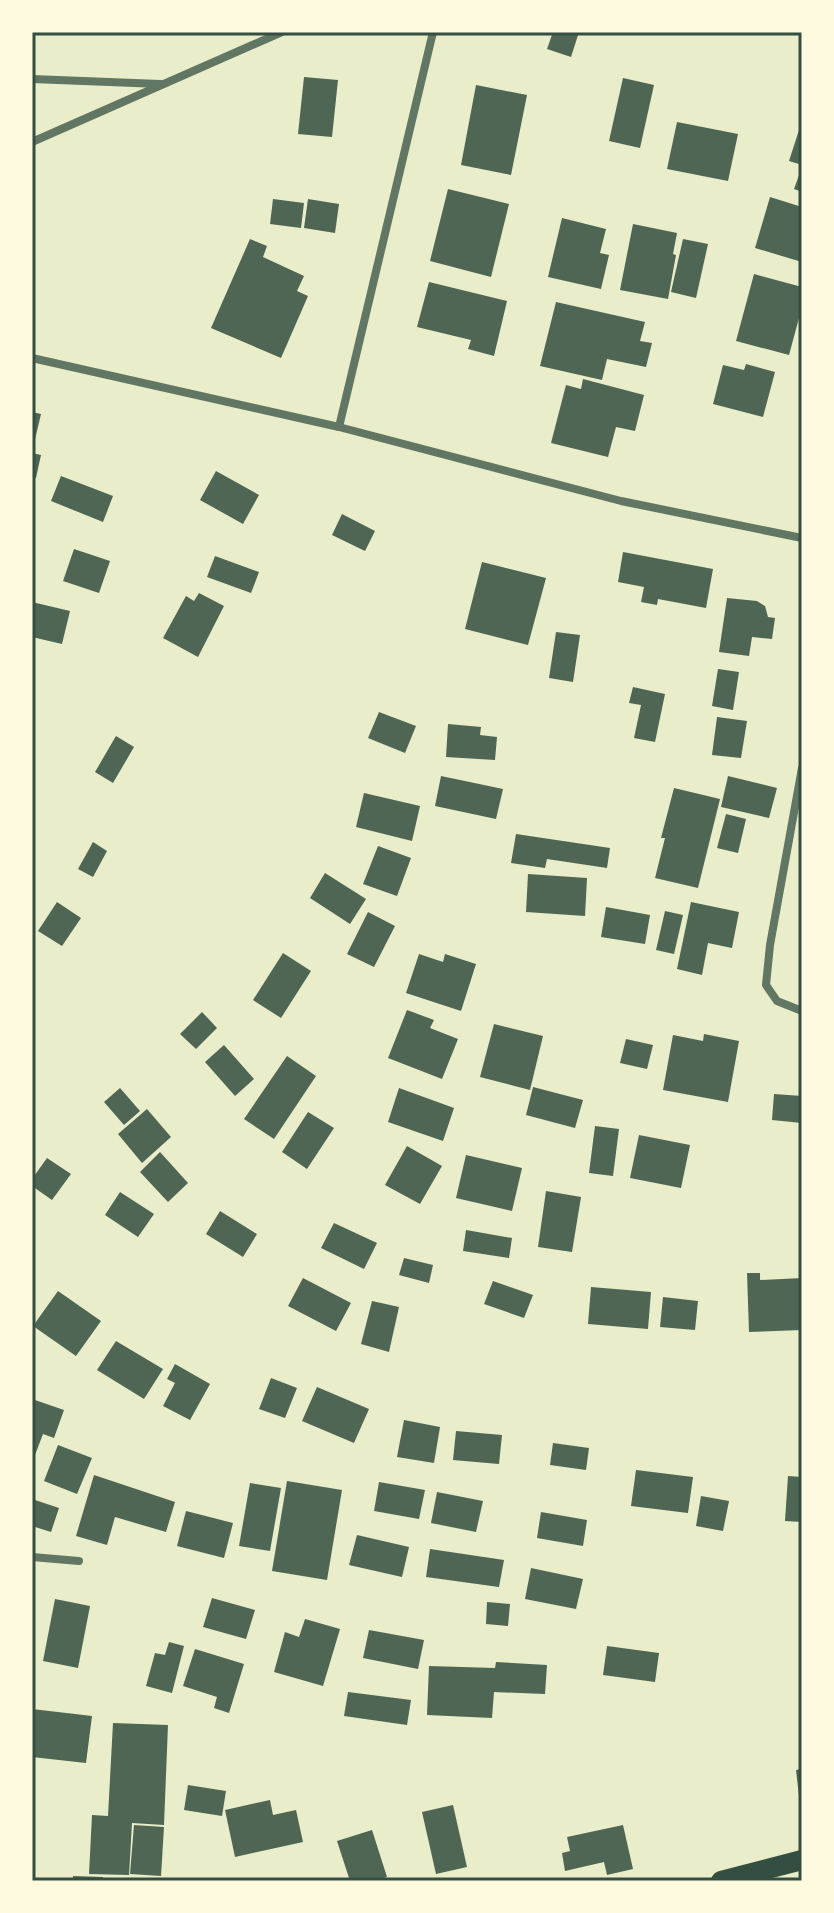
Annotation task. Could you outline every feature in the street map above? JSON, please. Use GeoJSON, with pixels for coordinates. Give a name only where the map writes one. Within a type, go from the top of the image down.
{"type":"FeatureCollection","features":[{"type":"Feature","properties":{"kind":"highway"},"geometry":{"type":"LineString","coordinates":[[721,1881],[802,1860]]}},
{"type":"Feature","properties":{"kind":"street"},"geometry":{"type":"LineString","coordinates":[[32,142],[282,32]]}},
{"type":"Feature","properties":{"kind":"street"},"geometry":{"type":"LineString","coordinates":[[339,427],[433,32]]}},
{"type":"Feature","properties":{"kind":"street"},"geometry":{"type":"LineString","coordinates":[[32,79],[165,84]]}},
{"type":"Feature","properties":{"kind":"street"},"geometry":{"type":"LineString","coordinates":[[32,358],[339,427],[621,501],[802,538]]}},
{"type":"Feature","properties":{"kind":"street"},"geometry":{"type":"LineString","coordinates":[[802,768],[770,945],[766,985],[777,1001],[802,1011]]}},
{"type":"Feature","properties":{"kind":"street"},"geometry":{"type":"LineString","coordinates":[[32,1557],[79,1561]]}},
{"type":"Feature","properties":{"kind":"building"},"geometry":{"type":"Polygon","coordinates":[[[553,32],[579,32],[571,57],[547,49],[553,32]]]}},
{"type":"Feature","properties":{"kind":"building"},"geometry":{"type":"Polygon","coordinates":[[[304,77],[338,80],[332,137],[298,134],[304,77]]]}},
{"type":"Feature","properties":{"kind":"building"},"geometry":{"type":"Polygon","coordinates":[[[623,78],[654,85],[640,148],[609,141],[623,78]]]}},
{"type":"Feature","properties":{"kind":"building"},"geometry":{"type":"Polygon","coordinates":[[[476,85],[527,95],[511,175],[461,165],[476,85]]]}},
{"type":"Feature","properties":{"kind":"building"},"geometry":{"type":"Polygon","coordinates":[[[677,122],[738,134],[728,181],[667,169],[677,122]]]}},
{"type":"Feature","properties":{"kind":"building"},"geometry":{"type":"Polygon","coordinates":[[[799,130],[802,131],[802,165],[789,161],[799,130]]]}},
{"type":"Feature","properties":{"kind":"building"},"geometry":{"type":"Polygon","coordinates":[[[802,167],[802,192],[794,189],[802,167]]]}},
{"type":"Feature","properties":{"kind":"building"},"geometry":{"type":"Polygon","coordinates":[[[448,189],[509,204],[491,277],[430,261],[448,189]]]}},
{"type":"Feature","properties":{"kind":"building"},"geometry":{"type":"Polygon","coordinates":[[[770,197],[802,207],[802,262],[755,248],[770,197]]]}},
{"type":"Feature","properties":{"kind":"building"},"geometry":{"type":"Polygon","coordinates":[[[273,199],[304,203],[301,228],[270,224],[273,199]]]}},
{"type":"Feature","properties":{"kind":"building"},"geometry":{"type":"Polygon","coordinates":[[[308,199],[339,204],[335,233],[304,228],[308,199]]]}},
{"type":"Feature","properties":{"kind":"building"},"geometry":{"type":"Polygon","coordinates":[[[562,218],[606,229],[600,253],[609,255],[601,289],[548,277],[562,218]]]}},
{"type":"Feature","properties":{"kind":"building"},"geometry":{"type":"Polygon","coordinates":[[[633,224],[677,233],[668,299],[620,290],[633,224]]]}},
{"type":"Feature","properties":{"kind":"building"},"geometry":{"type":"Polygon","coordinates":[[[250,239],[267,246],[263,257],[304,276],[297,291],[308,296],[281,358],[211,328],[250,239]]]}},
{"type":"Feature","properties":{"kind":"building"},"geometry":{"type":"Polygon","coordinates":[[[683,239],[708,244],[696,298],[671,292],[683,239]]]}},
{"type":"Feature","properties":{"kind":"building"},"geometry":{"type":"Polygon","coordinates":[[[754,274],[802,287],[802,307],[789,355],[736,341],[754,274]]]}},
{"type":"Feature","properties":{"kind":"building"},"geometry":{"type":"Polygon","coordinates":[[[429,282],[507,301],[494,356],[468,349],[471,340],[417,327],[429,282]]]}},
{"type":"Feature","properties":{"kind":"building"},"geometry":{"type":"Polygon","coordinates":[[[556,302],[645,322],[640,341],[652,343],[646,367],[607,359],[602,380],[540,366],[556,302]]]}},
{"type":"Feature","properties":{"kind":"building"},"geometry":{"type":"Polygon","coordinates":[[[746,364],[775,372],[763,417],[713,404],[723,365],[744,370],[746,364]]]}},
{"type":"Feature","properties":{"kind":"building"},"geometry":{"type":"Polygon","coordinates":[[[583,379],[644,395],[635,431],[616,427],[608,457],[551,443],[566,385],[581,389],[583,379]]]}},
{"type":"Feature","properties":{"kind":"building"},"geometry":{"type":"Polygon","coordinates":[[[32,412],[41,414],[33,448],[32,448],[32,412]]]}},
{"type":"Feature","properties":{"kind":"building"},"geometry":{"type":"Polygon","coordinates":[[[32,453],[41,455],[36,478],[32,477],[32,453]]]}},
{"type":"Feature","properties":{"kind":"building"},"geometry":{"type":"Polygon","coordinates":[[[216,471],[259,495],[243,524],[200,500],[216,471]]]}},
{"type":"Feature","properties":{"kind":"building"},"geometry":{"type":"Polygon","coordinates":[[[61,476],[113,496],[103,522],[51,501],[61,476]]]}},
{"type":"Feature","properties":{"kind":"building"},"geometry":{"type":"Polygon","coordinates":[[[342,514],[375,531],[365,551],[332,535],[342,514]]]}},
{"type":"Feature","properties":{"kind":"building"},"geometry":{"type":"Polygon","coordinates":[[[74,549],[110,561],[99,593],[63,581],[74,549]]]}},
{"type":"Feature","properties":{"kind":"building"},"geometry":{"type":"Polygon","coordinates":[[[623,552],[713,569],[706,608],[658,599],[657,605],[641,602],[644,587],[618,582],[623,552]]]}},
{"type":"Feature","properties":{"kind":"building"},"geometry":{"type":"Polygon","coordinates":[[[215,556],[259,572],[251,593],[207,577],[215,556]]]}},
{"type":"Feature","properties":{"kind":"building"},"geometry":{"type":"Polygon","coordinates":[[[482,562],[546,578],[528,645],[465,629],[482,562]]]}},
{"type":"Feature","properties":{"kind":"building"},"geometry":{"type":"Polygon","coordinates":[[[199,593],[224,606],[198,657],[163,638],[186,596],[194,601],[199,593]]]}},
{"type":"Feature","properties":{"kind":"building"},"geometry":{"type":"Polygon","coordinates":[[[727,598],[757,601],[765,606],[768,617],[775,618],[772,639],[752,637],[749,656],[719,652],[727,598]]]}},
{"type":"Feature","properties":{"kind":"building"},"geometry":{"type":"Polygon","coordinates":[[[32,602],[70,611],[62,644],[32,637],[32,602]]]}},
{"type":"Feature","properties":{"kind":"building"},"geometry":{"type":"Polygon","coordinates":[[[556,632],[580,635],[573,682],[549,678],[556,632]]]}},
{"type":"Feature","properties":{"kind":"building"},"geometry":{"type":"Polygon","coordinates":[[[718,669],[739,672],[733,710],[712,706],[718,669]]]}},
{"type":"Feature","properties":{"kind":"building"},"geometry":{"type":"Polygon","coordinates":[[[633,687],[665,694],[655,742],[634,738],[641,705],[629,703],[633,687]]]}},
{"type":"Feature","properties":{"kind":"building"},"geometry":{"type":"Polygon","coordinates":[[[379,712],[416,726],[405,753],[368,738],[379,712]]]}},
{"type":"Feature","properties":{"kind":"building"},"geometry":{"type":"Polygon","coordinates":[[[717,717],[747,721],[741,758],[712,755],[717,717]]]}},
{"type":"Feature","properties":{"kind":"building"},"geometry":{"type":"Polygon","coordinates":[[[448,724],[481,727],[480,735],[497,737],[495,760],[446,757],[448,724]]]}},
{"type":"Feature","properties":{"kind":"building"},"geometry":{"type":"Polygon","coordinates":[[[116,736],[134,747],[113,783],[95,772],[116,736]]]}},
{"type":"Feature","properties":{"kind":"building"},"geometry":{"type":"Polygon","coordinates":[[[441,776],[503,789],[496,819],[435,806],[441,776]]]}},
{"type":"Feature","properties":{"kind":"building"},"geometry":{"type":"Polygon","coordinates":[[[728,776],[777,788],[769,818],[721,807],[728,776]]]}},
{"type":"Feature","properties":{"kind":"building"},"geometry":{"type":"Polygon","coordinates":[[[674,788],[720,799],[698,888],[655,878],[674,788]]]}},
{"type":"Feature","properties":{"kind":"building"},"geometry":{"type":"Polygon","coordinates":[[[364,793],[420,806],[412,841],[356,827],[364,793]]]}},
{"type":"Feature","properties":{"kind":"building"},"geometry":{"type":"Polygon","coordinates":[[[726,814],[746,819],[738,853],[717,848],[726,814]]]}},
{"type":"Feature","properties":{"kind":"building"},"geometry":{"type":"Polygon","coordinates":[[[516,834],[610,848],[607,868],[547,859],[545,868],[511,863],[516,834]]]}},
{"type":"Feature","properties":{"kind":"building"},"geometry":{"type":"Polygon","coordinates":[[[93,842],[107,851],[93,877],[78,869],[93,842]]]}},
{"type":"Feature","properties":{"kind":"building"},"geometry":{"type":"Polygon","coordinates":[[[378,846],[411,858],[397,896],[363,884],[378,846]]]}},
{"type":"Feature","properties":{"kind":"building"},"geometry":{"type":"Polygon","coordinates":[[[325,873],[366,899],[350,924],[310,898],[325,873]]]}},
{"type":"Feature","properties":{"kind":"building"},"geometry":{"type":"Polygon","coordinates":[[[528,874],[587,878],[585,916],[526,912],[528,874]]]}},
{"type":"Feature","properties":{"kind":"building"},"geometry":{"type":"Polygon","coordinates":[[[57,902],[81,918],[62,946],[38,931],[57,902]]]}},
{"type":"Feature","properties":{"kind":"building"},"geometry":{"type":"Polygon","coordinates":[[[691,902],[739,912],[732,948],[708,943],[702,975],[677,969],[691,902]]]}},
{"type":"Feature","properties":{"kind":"building"},"geometry":{"type":"Polygon","coordinates":[[[606,907],[650,915],[645,944],[601,937],[606,907]]]}},
{"type":"Feature","properties":{"kind":"building"},"geometry":{"type":"Polygon","coordinates":[[[665,911],[683,915],[674,954],[656,950],[665,911]]]}},
{"type":"Feature","properties":{"kind":"building"},"geometry":{"type":"Polygon","coordinates":[[[368,912],[395,926],[374,967],[347,954],[368,912]]]}},
{"type":"Feature","properties":{"kind":"building"},"geometry":{"type":"Polygon","coordinates":[[[283,953],[311,971],[281,1018],[253,1000],[283,953]]]}},
{"type":"Feature","properties":{"kind":"building"},"geometry":{"type":"Polygon","coordinates":[[[419,954],[443,962],[445,954],[476,964],[461,1011],[406,993],[419,954]]]}},
{"type":"Feature","properties":{"kind":"building"},"geometry":{"type":"Polygon","coordinates":[[[407,1010],[434,1020],[430,1028],[458,1039],[442,1079],[388,1058],[407,1010]]]}},
{"type":"Feature","properties":{"kind":"building"},"geometry":{"type":"Polygon","coordinates":[[[202,1012],[217,1028],[196,1049],[180,1034],[202,1012]]]}},
{"type":"Feature","properties":{"kind":"building"},"geometry":{"type":"Polygon","coordinates":[[[494,1024],[543,1036],[530,1090],[480,1077],[494,1024]]]}},
{"type":"Feature","properties":{"kind":"building"},"geometry":{"type":"Polygon","coordinates":[[[704,1034],[739,1041],[728,1102],[663,1090],[673,1035],[703,1041],[704,1034]]]}},
{"type":"Feature","properties":{"kind":"building"},"geometry":{"type":"Polygon","coordinates":[[[626,1039],[653,1045],[647,1069],[620,1063],[626,1039]]]}},
{"type":"Feature","properties":{"kind":"building"},"geometry":{"type":"Polygon","coordinates":[[[224,1045],[254,1079],[235,1096],[205,1062],[224,1045]]]}},
{"type":"Feature","properties":{"kind":"building"},"geometry":{"type":"Polygon","coordinates":[[[287,1056],[316,1076],[274,1139],[244,1119],[287,1056]]]}},
{"type":"Feature","properties":{"kind":"building"},"geometry":{"type":"Polygon","coordinates":[[[533,1087],[583,1100],[575,1128],[526,1115],[533,1087]]]}},
{"type":"Feature","properties":{"kind":"building"},"geometry":{"type":"Polygon","coordinates":[[[120,1088],[140,1111],[124,1125],[104,1102],[120,1088]]]}},
{"type":"Feature","properties":{"kind":"building"},"geometry":{"type":"Polygon","coordinates":[[[399,1088],[454,1108],[443,1141],[388,1122],[399,1088]]]}},
{"type":"Feature","properties":{"kind":"building"},"geometry":{"type":"Polygon","coordinates":[[[774,1094],[802,1096],[802,1123],[772,1120],[774,1094]]]}},
{"type":"Feature","properties":{"kind":"building"},"geometry":{"type":"Polygon","coordinates":[[[147,1109],[171,1137],[142,1163],[118,1134],[147,1109]]]}},
{"type":"Feature","properties":{"kind":"building"},"geometry":{"type":"Polygon","coordinates":[[[308,1112],[334,1128],[307,1169],[282,1152],[308,1112]]]}},
{"type":"Feature","properties":{"kind":"building"},"geometry":{"type":"Polygon","coordinates":[[[595,1126],[619,1129],[613,1176],[589,1173],[595,1126]]]}},
{"type":"Feature","properties":{"kind":"building"},"geometry":{"type":"Polygon","coordinates":[[[639,1135],[690,1145],[681,1188],[630,1178],[639,1135]]]}},
{"type":"Feature","properties":{"kind":"building"},"geometry":{"type":"Polygon","coordinates":[[[407,1146],[442,1166],[420,1204],[385,1185],[407,1146]]]}},
{"type":"Feature","properties":{"kind":"building"},"geometry":{"type":"Polygon","coordinates":[[[160,1152],[188,1183],[168,1202],[140,1172],[160,1152]]]}},
{"type":"Feature","properties":{"kind":"building"},"geometry":{"type":"Polygon","coordinates":[[[466,1155],[522,1168],[512,1211],[456,1198],[466,1155]]]}},
{"type":"Feature","properties":{"kind":"building"},"geometry":{"type":"Polygon","coordinates":[[[47,1158],[71,1174],[52,1200],[32,1186],[32,1179],[47,1158]]]}},
{"type":"Feature","properties":{"kind":"building"},"geometry":{"type":"Polygon","coordinates":[[[546,1191],[581,1197],[572,1252],[538,1247],[546,1191]]]}},
{"type":"Feature","properties":{"kind":"building"},"geometry":{"type":"Polygon","coordinates":[[[120,1192],[154,1214],[138,1237],[105,1215],[120,1192]]]}},
{"type":"Feature","properties":{"kind":"building"},"geometry":{"type":"Polygon","coordinates":[[[220,1211],[257,1234],[243,1257],[206,1234],[220,1211]]]}},
{"type":"Feature","properties":{"kind":"building"},"geometry":{"type":"Polygon","coordinates":[[[334,1223],[377,1243],[364,1269],[321,1248],[334,1223]]]}},
{"type":"Feature","properties":{"kind":"building"},"geometry":{"type":"Polygon","coordinates":[[[466,1230],[512,1238],[509,1258],[463,1251],[466,1230]]]}},
{"type":"Feature","properties":{"kind":"building"},"geometry":{"type":"Polygon","coordinates":[[[404,1258],[433,1265],[429,1283],[399,1275],[404,1258]]]}},
{"type":"Feature","properties":{"kind":"building"},"geometry":{"type":"Polygon","coordinates":[[[747,1273],[760,1273],[760,1280],[802,1278],[802,1330],[749,1332],[747,1273]]]}},
{"type":"Feature","properties":{"kind":"building"},"geometry":{"type":"Polygon","coordinates":[[[303,1278],[351,1303],[336,1331],[288,1306],[303,1278]]]}},
{"type":"Feature","properties":{"kind":"building"},"geometry":{"type":"Polygon","coordinates":[[[493,1281],[533,1295],[524,1318],[484,1304],[493,1281]]]}},
{"type":"Feature","properties":{"kind":"building"},"geometry":{"type":"Polygon","coordinates":[[[591,1287],[651,1292],[648,1329],[588,1324],[591,1287]]]}},
{"type":"Feature","properties":{"kind":"building"},"geometry":{"type":"Polygon","coordinates":[[[58,1291],[101,1321],[76,1356],[33,1326],[58,1291]]]}},
{"type":"Feature","properties":{"kind":"building"},"geometry":{"type":"Polygon","coordinates":[[[663,1297],[698,1301],[695,1330],[660,1327],[663,1297]]]}},
{"type":"Feature","properties":{"kind":"building"},"geometry":{"type":"Polygon","coordinates":[[[372,1301],[399,1307],[389,1352],[361,1344],[372,1301]]]}},
{"type":"Feature","properties":{"kind":"building"},"geometry":{"type":"Polygon","coordinates":[[[116,1341],[163,1369],[144,1399],[97,1370],[116,1341]]]}},
{"type":"Feature","properties":{"kind":"building"},"geometry":{"type":"Polygon","coordinates":[[[175,1364],[210,1384],[190,1420],[163,1406],[175,1383],[167,1379],[175,1364]]]}},
{"type":"Feature","properties":{"kind":"building"},"geometry":{"type":"Polygon","coordinates":[[[271,1378],[297,1388],[285,1418],[259,1409],[271,1378]]]}},
{"type":"Feature","properties":{"kind":"building"},"geometry":{"type":"Polygon","coordinates":[[[317,1387],[369,1409],[354,1443],[302,1421],[317,1387]]]}},
{"type":"Feature","properties":{"kind":"building"},"geometry":{"type":"Polygon","coordinates":[[[32,1399],[64,1410],[54,1438],[43,1434],[32,1463],[32,1399]]]}},
{"type":"Feature","properties":{"kind":"building"},"geometry":{"type":"Polygon","coordinates":[[[404,1420],[440,1427],[434,1463],[397,1457],[404,1420]]]}},
{"type":"Feature","properties":{"kind":"building"},"geometry":{"type":"Polygon","coordinates":[[[456,1431],[502,1435],[499,1464],[453,1460],[456,1431]]]}},
{"type":"Feature","properties":{"kind":"building"},"geometry":{"type":"Polygon","coordinates":[[[553,1443],[589,1448],[586,1470],[550,1465],[553,1443]]]}},
{"type":"Feature","properties":{"kind":"building"},"geometry":{"type":"Polygon","coordinates":[[[58,1445],[92,1458],[77,1494],[44,1481],[58,1445]]]}},
{"type":"Feature","properties":{"kind":"building"},"geometry":{"type":"Polygon","coordinates":[[[636,1470],[693,1477],[688,1513],[631,1506],[636,1470]]]}},
{"type":"Feature","properties":{"kind":"building"},"geometry":{"type":"Polygon","coordinates":[[[94,1475],[175,1502],[166,1532],[115,1517],[107,1545],[76,1536],[94,1475]]]}},
{"type":"Feature","properties":{"kind":"building"},"geometry":{"type":"Polygon","coordinates":[[[788,1476],[802,1477],[802,1522],[785,1521],[788,1476]]]}},
{"type":"Feature","properties":{"kind":"building"},"geometry":{"type":"Polygon","coordinates":[[[287,1481],[342,1490],[327,1580],[272,1571],[287,1481]]]}},
{"type":"Feature","properties":{"kind":"building"},"geometry":{"type":"Polygon","coordinates":[[[379,1482],[425,1490],[419,1519],[374,1511],[379,1482]]]}},
{"type":"Feature","properties":{"kind":"building"},"geometry":{"type":"Polygon","coordinates":[[[250,1483],[281,1488],[270,1551],[239,1546],[250,1483]]]}},
{"type":"Feature","properties":{"kind":"building"},"geometry":{"type":"Polygon","coordinates":[[[437,1492],[483,1501],[476,1532],[431,1523],[437,1492]]]}},
{"type":"Feature","properties":{"kind":"building"},"geometry":{"type":"Polygon","coordinates":[[[701,1496],[729,1501],[723,1531],[696,1526],[701,1496]]]}},
{"type":"Feature","properties":{"kind":"building"},"geometry":{"type":"Polygon","coordinates":[[[32,1499],[59,1508],[51,1532],[32,1526],[32,1499]]]}},
{"type":"Feature","properties":{"kind":"building"},"geometry":{"type":"Polygon","coordinates":[[[186,1511],[233,1523],[224,1558],[177,1546],[186,1511]]]}},
{"type":"Feature","properties":{"kind":"building"},"geometry":{"type":"Polygon","coordinates":[[[541,1512],[587,1520],[583,1546],[537,1538],[541,1512]]]}},
{"type":"Feature","properties":{"kind":"building"},"geometry":{"type":"Polygon","coordinates":[[[357,1535],[409,1547],[402,1577],[349,1565],[357,1535]]]}},
{"type":"Feature","properties":{"kind":"building"},"geometry":{"type":"Polygon","coordinates":[[[430,1549],[504,1560],[499,1587],[426,1577],[430,1549]]]}},
{"type":"Feature","properties":{"kind":"building"},"geometry":{"type":"Polygon","coordinates":[[[531,1568],[583,1579],[576,1609],[525,1599],[531,1568]]]}},
{"type":"Feature","properties":{"kind":"building"},"geometry":{"type":"Polygon","coordinates":[[[212,1598],[255,1610],[246,1639],[203,1627],[212,1598]]]}},
{"type":"Feature","properties":{"kind":"building"},"geometry":{"type":"Polygon","coordinates":[[[55,1599],[90,1606],[78,1668],[43,1661],[55,1599]]]}},
{"type":"Feature","properties":{"kind":"building"},"geometry":{"type":"Polygon","coordinates":[[[487,1602],[510,1604],[508,1626],[486,1624],[487,1602]]]}},
{"type":"Feature","properties":{"kind":"building"},"geometry":{"type":"Polygon","coordinates":[[[305,1619],[340,1629],[323,1686],[274,1672],[285,1632],[299,1637],[305,1619]]]}},
{"type":"Feature","properties":{"kind":"building"},"geometry":{"type":"Polygon","coordinates":[[[369,1630],[424,1640],[418,1669],[363,1658],[369,1630]]]}},
{"type":"Feature","properties":{"kind":"building"},"geometry":{"type":"Polygon","coordinates":[[[169,1642],[184,1646],[172,1693],[146,1686],[155,1653],[165,1655],[169,1642]]]}},
{"type":"Feature","properties":{"kind":"building"},"geometry":{"type":"Polygon","coordinates":[[[607,1646],[659,1653],[655,1682],[603,1675],[607,1646]]]}},
{"type":"Feature","properties":{"kind":"building"},"geometry":{"type":"Polygon","coordinates":[[[195,1649],[244,1664],[229,1713],[214,1708],[217,1697],[183,1686],[195,1649]]]}},
{"type":"Feature","properties":{"kind":"building"},"geometry":{"type":"Polygon","coordinates":[[[496,1662],[547,1665],[545,1694],[494,1692],[492,1718],[427,1715],[429,1666],[495,1668],[496,1662]]]}},
{"type":"Feature","properties":{"kind":"building"},"geometry":{"type":"Polygon","coordinates":[[[348,1692],[411,1700],[407,1725],[344,1716],[348,1692]]]}},
{"type":"Feature","properties":{"kind":"building"},"geometry":{"type":"Polygon","coordinates":[[[32,1709],[92,1716],[86,1763],[32,1757],[32,1709]]]}},
{"type":"Feature","properties":{"kind":"building"},"geometry":{"type":"Polygon","coordinates":[[[113,1723],[168,1725],[164,1825],[132,1823],[129,1875],[89,1874],[92,1815],[108,1816],[113,1723]]]}},
{"type":"Feature","properties":{"kind":"building"},"geometry":{"type":"Polygon","coordinates":[[[802,1769],[802,1805],[800,1805],[796,1770],[802,1769]]]}},
{"type":"Feature","properties":{"kind":"building"},"geometry":{"type":"Polygon","coordinates":[[[188,1785],[226,1791],[222,1816],[184,1810],[188,1785]]]}},
{"type":"Feature","properties":{"kind":"building"},"geometry":{"type":"Polygon","coordinates":[[[270,1800],[273,1815],[296,1810],[303,1842],[235,1857],[225,1810],[270,1800]]]}},
{"type":"Feature","properties":{"kind":"building"},"geometry":{"type":"Polygon","coordinates":[[[453,1805],[467,1867],[436,1874],[422,1812],[453,1805]]]}},
{"type":"Feature","properties":{"kind":"building"},"geometry":{"type":"Polygon","coordinates":[[[134,1825],[164,1827],[161,1876],[130,1874],[134,1825]]]}},
{"type":"Feature","properties":{"kind":"building"},"geometry":{"type":"Polygon","coordinates":[[[623,1825],[633,1869],[607,1875],[604,1862],[565,1871],[562,1853],[570,1851],[567,1837],[623,1825]]]}},
{"type":"Feature","properties":{"kind":"building"},"geometry":{"type":"Polygon","coordinates":[[[372,1830],[387,1877],[374,1881],[350,1881],[337,1841],[372,1830]]]}},
{"type":"Feature","properties":{"kind":"building"},"geometry":{"type":"Polygon","coordinates":[[[73,1876],[103,1877],[103,1881],[73,1881],[73,1876]]]}}]}
